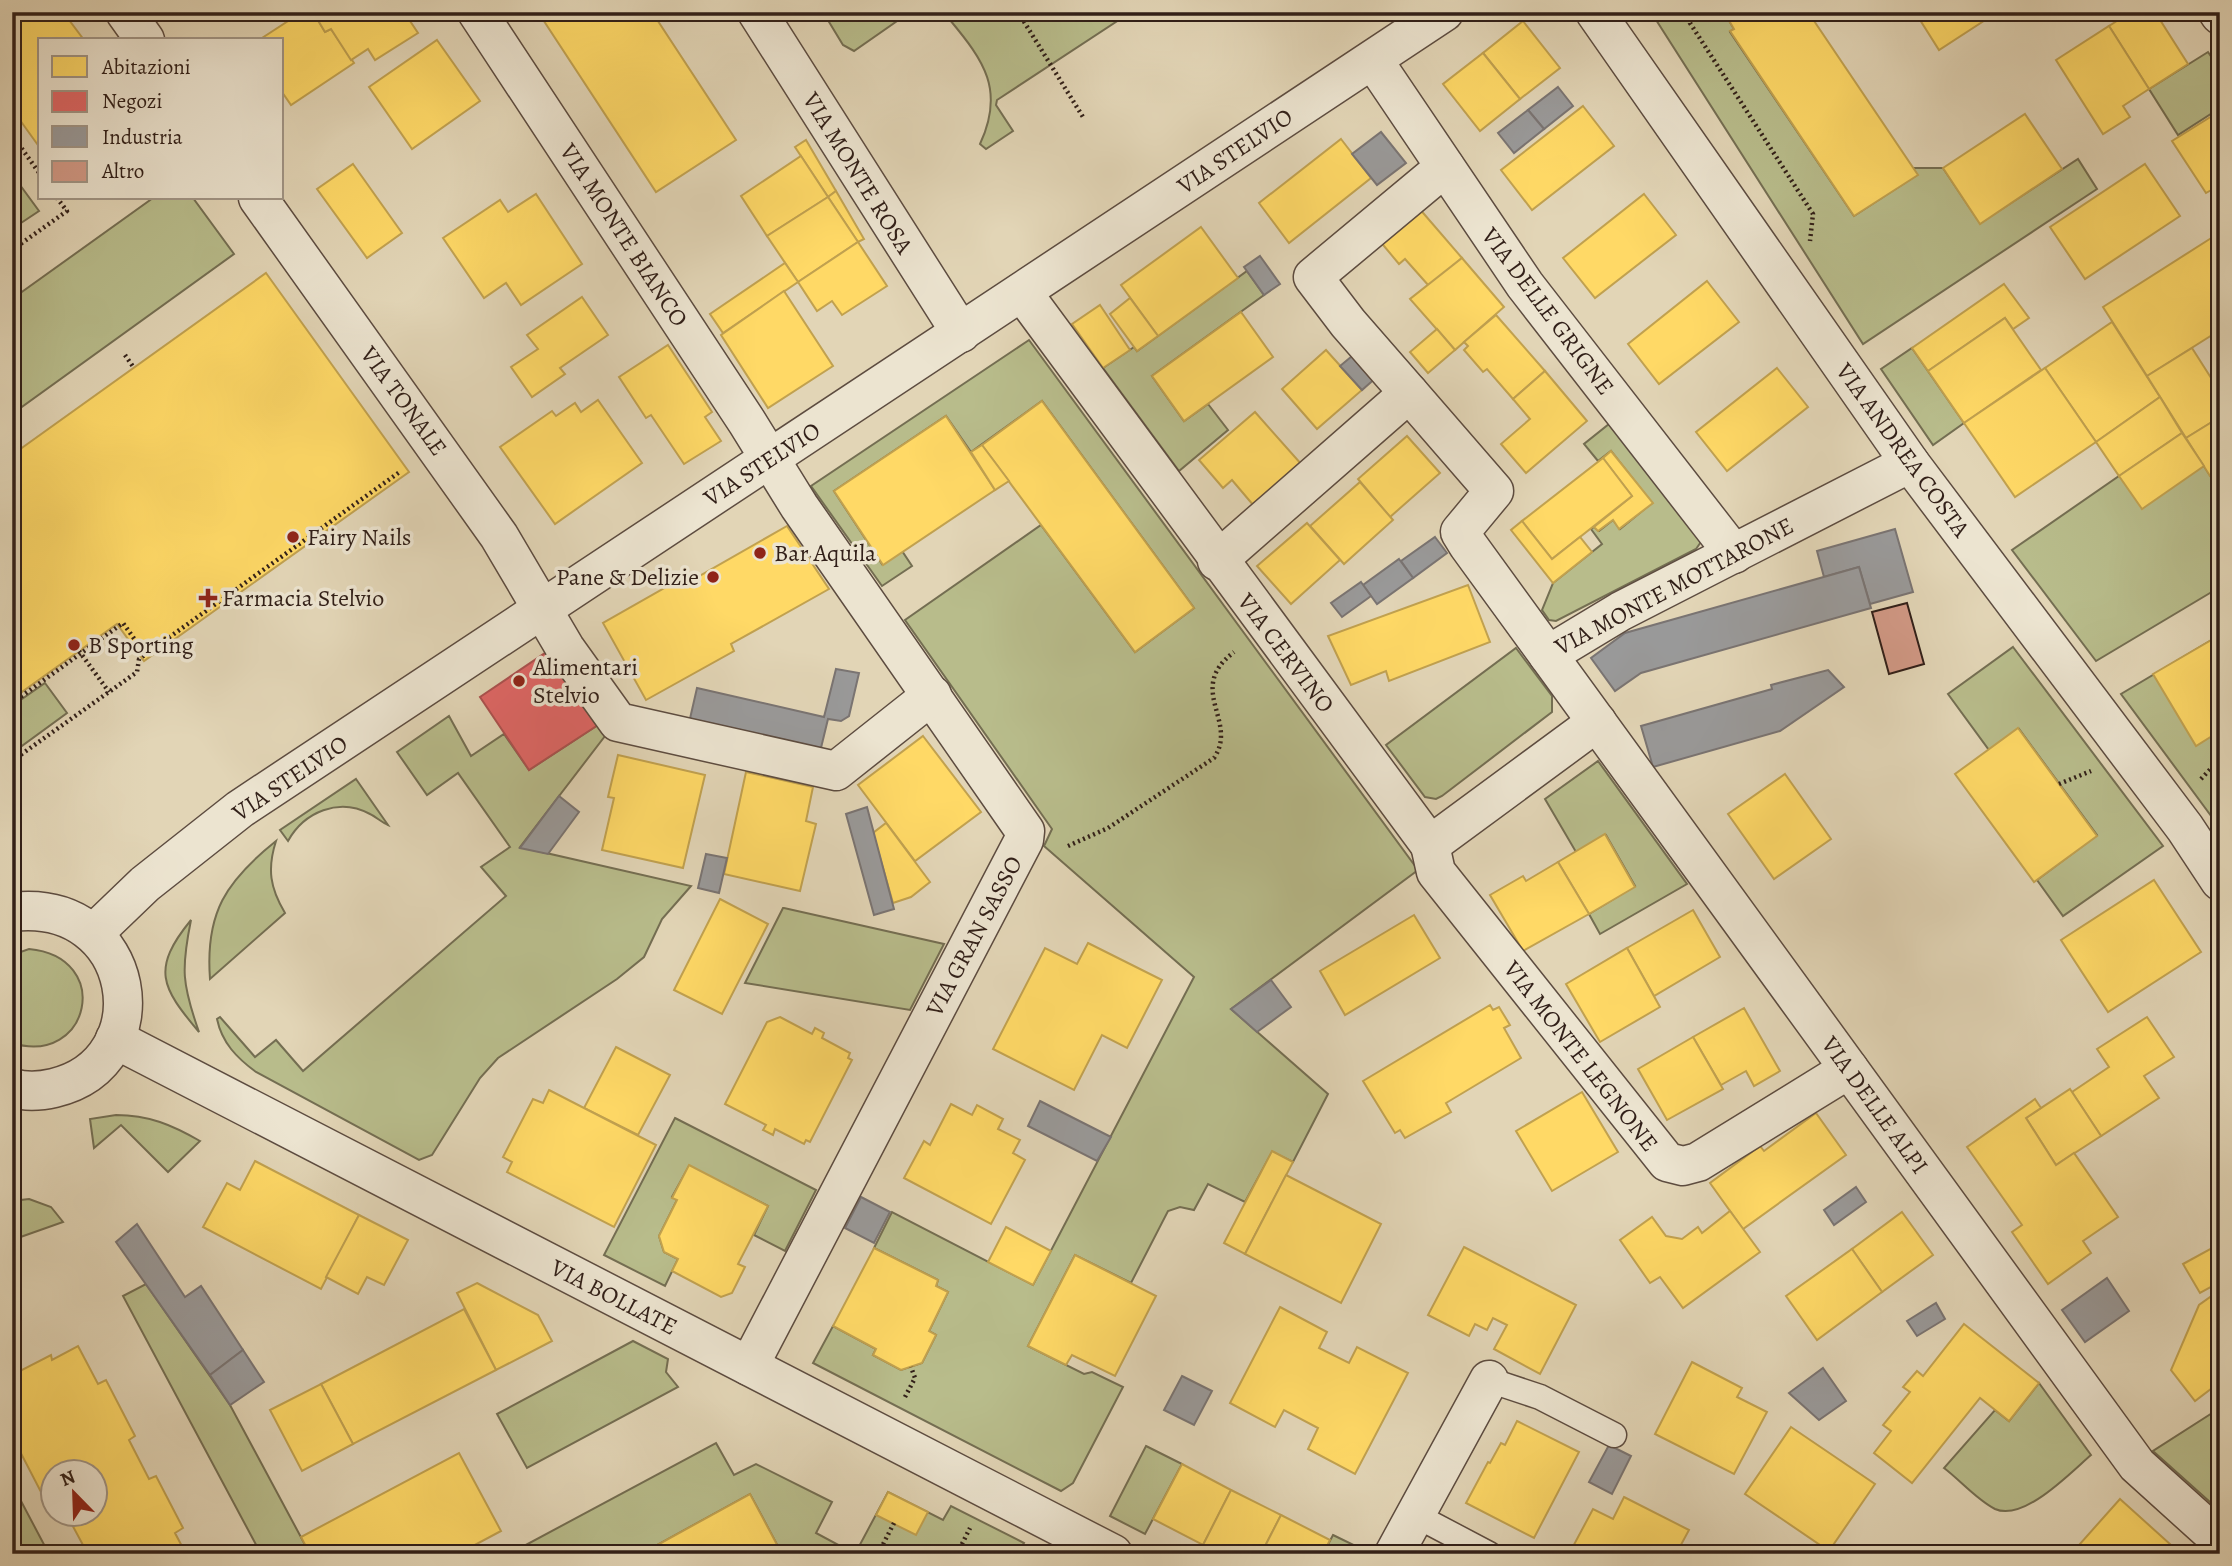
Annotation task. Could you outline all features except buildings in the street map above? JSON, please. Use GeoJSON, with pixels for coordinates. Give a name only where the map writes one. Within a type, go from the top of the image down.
{"type":"FeatureCollection","features":[{"type":"Feature","properties":{"kind":"street"},"geometry":{"type":"LineString","coordinates":[[125,12],[144,38]]}},
{"type":"Feature","properties":{"kind":"street","name":"VIA MONTE BIANCO"},"geometry":{"type":"LineString","coordinates":[[477,12],[770,459]]}},
{"type":"Feature","properties":{"kind":"street","name":"VIA MONTE ROSA"},"geometry":{"type":"LineString","coordinates":[[757,12],[961,332]]}},
{"type":"Feature","properties":{"kind":"street","name":"VIA STELVIO"},"geometry":{"type":"LineString","coordinates":[[94,933],[145,884],[240,810],[1444,12]]}},
{"type":"Feature","properties":{"kind":"street","name":"VIA ANDREA COSTA"},"geometry":{"type":"LineString","coordinates":[[1595,12],[1910,463],[2185,828],[2220,881]]}},
{"type":"Feature","properties":{"kind":"street","name":"VIA DELLE GRIGNE"},"geometry":{"type":"LineString","coordinates":[[1373,60],[1525,285],[1734,554]]}},
{"type":"Feature","properties":{"kind":"street","name":"VIA MONTE MOTTARONE"},"geometry":{"type":"LineString","coordinates":[[1445,167],[1313,276],[1348,323],[1494,491],[1462,528],[1461,536],[1548,655],[1621,611],[1910,463]]}},
{"type":"Feature","properties":{"kind":"street","name":"VIA TONALE"},"geometry":{"type":"LineString","coordinates":[[259,200],[468,491],[618,722],[828,771],[841,768],[932,695]]}},
{"type":"Feature","properties":{"kind":"street","name":"VIA CERVINO"},"geometry":{"type":"LineString","coordinates":[[1022,292],[1217,561],[1430,845]]}},
{"type":"Feature","properties":{"kind":"street"},"geometry":{"type":"LineString","coordinates":[[1217,561],[1409,393]]}},
{"type":"Feature","properties":{"kind":"street","name":"VIA GRAN SASSO"},"geometry":{"type":"LineString","coordinates":[[749,1366],[1024,840],[1025,831],[799,506],[770,459]]}},
{"type":"Feature","properties":{"kind":"street","name":"VIA DELLE ALPI"},"geometry":{"type":"LineString","coordinates":[[1548,655],[2137,1465],[2220,1540]]}},
{"type":"Feature","properties":{"kind":"street"},"geometry":{"type":"LineString","coordinates":[[1430,845],[1597,722]]}},
{"type":"Feature","properties":{"kind":"street","name":"VIA MONTE LEGNONE"},"geometry":{"type":"LineString","coordinates":[[1430,845],[1436,872],[1667,1162],[1683,1166],[1698,1162],[1849,1069]]}},
{"type":"Feature","properties":{"kind":"street"},"geometry":{"type":"LineString","coordinates":[[12,912],[33,909],[55,912],[76,920],[94,933],[109,950],[119,971],[124,994],[115,1039],[86,1074],[66,1085],[44,1090],[12,1088]]}},
{"type":"Feature","properties":{"kind":"street","name":"VIA BOLLATE"},"geometry":{"type":"LineString","coordinates":[[115,1039],[1113,1554]]}},
{"type":"Feature","properties":{"kind":"street"},"geometry":{"type":"LineString","coordinates":[[1394,1554],[1489,1380]]}},
{"type":"Feature","properties":{"kind":"lane"},"geometry":{"type":"LineString","coordinates":[[1489,1380],[1540,1397],[1614,1435]]}},
{"type":"Feature","properties":{"kind":"lane"},"geometry":{"type":"LineString","coordinates":[[1415,1516],[1489,1554]]}},
{"type":"Feature","properties":{"kind":"path"},"geometry":{"type":"LineString","coordinates":[[1018,12],[1083,117]]}},
{"type":"Feature","properties":{"kind":"path"},"geometry":{"type":"LineString","coordinates":[[1688,12],[1690,23],[1813,214],[1809,246]]}},
{"type":"Feature","properties":{"kind":"path"},"geometry":{"type":"LineString","coordinates":[[12,135],[38,171]]}},
{"type":"Feature","properties":{"kind":"path"},"geometry":{"type":"LineString","coordinates":[[12,250],[67,211],[59,200]]}},
{"type":"Feature","properties":{"kind":"path"},"geometry":{"type":"LineString","coordinates":[[125,355],[134,368]]}},
{"type":"Feature","properties":{"kind":"path"},"geometry":{"type":"LineString","coordinates":[[12,761],[137,672],[139,659],[145,654],[406,468]]}},
{"type":"Feature","properties":{"kind":"path"},"geometry":{"type":"LineString","coordinates":[[12,703],[123,623],[145,654]]}},
{"type":"Feature","properties":{"kind":"path"},"geometry":{"type":"LineString","coordinates":[[1025,831],[1048,836],[1063,845],[1079,843],[1108,828],[1214,758],[1221,739],[1213,692],[1215,670],[1224,659],[1268,627]]}},
{"type":"Feature","properties":{"kind":"path"},"geometry":{"type":"LineString","coordinates":[[80,652],[109,692]]}},
{"type":"Feature","properties":{"kind":"path"},"geometry":{"type":"LineString","coordinates":[[2192,788],[2220,759]]}},
{"type":"Feature","properties":{"kind":"path"},"geometry":{"type":"LineString","coordinates":[[2059,784],[2103,766]]}},
{"type":"Feature","properties":{"kind":"path"},"geometry":{"type":"LineString","coordinates":[[900,1407],[915,1378],[911,1367]]}},
{"type":"Feature","properties":{"kind":"path"},"geometry":{"type":"LineString","coordinates":[[957,1554],[975,1518]]}},
{"type":"Feature","properties":{"kind":"path"},"geometry":{"type":"LineString","coordinates":[[878,1554],[894,1523]]}},
{"type":"Feature","properties":{"kind":"green space"},"geometry":{"type":"Polygon","coordinates":[[[823,12],[910,12],[854,51],[843,45],[823,12]]]}},
{"type":"Feature","properties":{"kind":"green space"},"geometry":{"type":"Polygon","coordinates":[[[960,12],[1131,12],[997,100],[996,105],[1013,131],[986,149],[980,144],[991,108],[990,92],[981,63],[950,20],[960,12]]]}},
{"type":"Feature","properties":{"kind":"green space"},"geometry":{"type":"Polygon","coordinates":[[[1651,12],[1724,12],[1734,29],[1730,32],[1854,216],[1917,175],[1913,168],[1943,168],[1980,223],[2078,159],[2097,189],[1863,344],[1651,12]]]}},
{"type":"Feature","properties":{"kind":"green space"},"geometry":{"type":"Polygon","coordinates":[[[2208,52],[2220,70],[2220,108],[2178,135],[2149,89],[2208,52]]]}},
{"type":"Feature","properties":{"kind":"green space"},"geometry":{"type":"Polygon","coordinates":[[[12,174],[39,211],[12,229],[12,174]]]}},
{"type":"Feature","properties":{"kind":"green space"},"geometry":{"type":"Polygon","coordinates":[[[150,200],[194,200],[234,254],[12,414],[12,299],[150,200]]]}},
{"type":"Feature","properties":{"kind":"green space"},"geometry":{"type":"Polygon","coordinates":[[[1247,271],[1264,295],[1152,376],[1184,421],[1208,404],[1228,430],[1179,471],[1103,368],[1134,347],[1137,351],[1247,271]]]}},
{"type":"Feature","properties":{"kind":"green space"},"geometry":{"type":"Polygon","coordinates":[[[1029,340],[1418,870],[1231,1009],[1328,1094],[1293,1162],[1272,1152],[1245,1202],[1208,1184],[1194,1210],[1180,1207],[1168,1211],[1131,1283],[1075,1255],[1028,1346],[1084,1374],[1092,1372],[1123,1387],[1073,1483],[1061,1491],[813,1363],[833,1326],[876,1349],[873,1355],[901,1370],[922,1363],[936,1335],[929,1331],[948,1292],[936,1286],[938,1280],[874,1248],[892,1212],[1033,1285],[1194,977],[1044,846],[1052,829],[905,620],[1041,525],[1135,652],[1194,608],[1042,401],[971,452],[946,416],[834,491],[882,564],[902,551],[912,566],[882,586],[811,486],[1029,340]]]}},
{"type":"Feature","properties":{"kind":"green space"},"geometry":{"type":"Polygon","coordinates":[[[1912,348],[1964,423],[1933,445],[1881,369],[1912,348]]]}},
{"type":"Feature","properties":{"kind":"green space"},"geometry":{"type":"Polygon","coordinates":[[[1614,420],[1703,539],[1696,549],[1556,621],[1549,620],[1542,610],[1553,583],[1602,544],[1591,529],[1594,527],[1599,531],[1613,520],[1620,529],[1652,503],[1611,451],[1598,461],[1584,444],[1614,420]]]}},
{"type":"Feature","properties":{"kind":"green space"},"geometry":{"type":"Polygon","coordinates":[[[2204,466],[2220,491],[2220,587],[2096,661],[2012,550],[2119,476],[2204,466]]]}},
{"type":"Feature","properties":{"kind":"green space"},"geometry":{"type":"Polygon","coordinates":[[[2220,635],[2220,828],[2121,694],[2220,635]]]}},
{"type":"Feature","properties":{"kind":"green space"},"geometry":{"type":"Polygon","coordinates":[[[2013,647],[2163,846],[2063,916],[2037,880],[2097,835],[2019,729],[1989,750],[1948,694],[2013,647]]]}},
{"type":"Feature","properties":{"kind":"green space"},"geometry":{"type":"Polygon","coordinates":[[[1516,648],[1552,696],[1552,712],[1442,796],[1436,799],[1425,797],[1386,745],[1516,648]]]}},
{"type":"Feature","properties":{"kind":"green space"},"geometry":{"type":"Polygon","coordinates":[[[45,683],[67,713],[19,748],[12,739],[12,706],[45,683]]]}},
{"type":"Feature","properties":{"kind":"green space"},"geometry":{"type":"Polygon","coordinates":[[[449,716],[471,756],[504,734],[529,770],[598,725],[605,736],[520,847],[691,886],[662,919],[644,957],[617,979],[498,1058],[480,1078],[432,1155],[419,1160],[256,1072],[231,1049],[217,1019],[220,1017],[255,1057],[276,1040],[303,1071],[506,896],[481,867],[510,847],[458,773],[427,795],[397,752],[449,716]]]}},
{"type":"Feature","properties":{"kind":"green space"},"geometry":{"type":"Polygon","coordinates":[[[1598,761],[1687,884],[1600,934],[1589,914],[1635,886],[1606,835],[1576,852],[1545,799],[1598,761]]]}},
{"type":"Feature","properties":{"kind":"green space"},"geometry":{"type":"Polygon","coordinates":[[[356,779],[388,825],[358,809],[335,807],[323,810],[303,822],[288,841],[280,830],[356,779]]]}},
{"type":"Feature","properties":{"kind":"green space"},"geometry":{"type":"Polygon","coordinates":[[[276,841],[271,869],[273,887],[285,913],[210,979],[211,935],[222,900],[244,870],[276,841]]]}},
{"type":"Feature","properties":{"kind":"green space"},"geometry":{"type":"Polygon","coordinates":[[[783,908],[944,944],[910,1010],[745,983],[783,908]]]}},
{"type":"Feature","properties":{"kind":"green space"},"geometry":{"type":"Polygon","coordinates":[[[191,920],[185,976],[189,1001],[199,1032],[176,1002],[166,978],[170,952],[191,920]]]}},
{"type":"Feature","properties":{"kind":"green space"},"geometry":{"type":"Polygon","coordinates":[[[29,949],[56,956],[73,970],[82,989],[82,1008],[74,1026],[60,1040],[39,1046],[12,1043],[12,955],[29,949]]]}},
{"type":"Feature","properties":{"kind":"green space"},"geometry":{"type":"Polygon","coordinates":[[[116,1115],[160,1122],[200,1141],[168,1172],[121,1125],[94,1148],[90,1119],[116,1115]]]}},
{"type":"Feature","properties":{"kind":"green space"},"geometry":{"type":"Polygon","coordinates":[[[675,1118],[816,1190],[785,1251],[754,1235],[768,1206],[689,1166],[672,1197],[677,1200],[659,1236],[664,1252],[678,1259],[665,1286],[604,1255],[675,1118]]]}},
{"type":"Feature","properties":{"kind":"green space"},"geometry":{"type":"Polygon","coordinates":[[[29,1199],[51,1207],[63,1222],[12,1240],[12,1201],[29,1199]]]}},
{"type":"Feature","properties":{"kind":"green space"},"geometry":{"type":"Polygon","coordinates":[[[146,1284],[230,1405],[310,1554],[261,1554],[123,1296],[146,1284]]]}},
{"type":"Feature","properties":{"kind":"green space"},"geometry":{"type":"Polygon","coordinates":[[[633,1341],[668,1359],[666,1372],[678,1387],[527,1468],[497,1414],[633,1341]]]}},
{"type":"Feature","properties":{"kind":"green space"},"geometry":{"type":"Polygon","coordinates":[[[2039,1383],[2091,1455],[2033,1502],[2007,1511],[1995,1509],[1944,1468],[1995,1410],[2009,1421],[2039,1383]]]}},
{"type":"Feature","properties":{"kind":"green space"},"geometry":{"type":"Polygon","coordinates":[[[2220,1408],[2220,1511],[2153,1451],[2220,1408]]]}},
{"type":"Feature","properties":{"kind":"green space"},"geometry":{"type":"Polygon","coordinates":[[[716,1443],[734,1475],[756,1464],[832,1502],[816,1533],[855,1554],[782,1554],[750,1494],[641,1554],[509,1554],[716,1443]]]}},
{"type":"Feature","properties":{"kind":"green space"},"geometry":{"type":"Polygon","coordinates":[[[1146,1446],[1182,1464],[1145,1534],[1110,1516],[1146,1446]]]}},
{"type":"Feature","properties":{"kind":"green space"},"geometry":{"type":"Polygon","coordinates":[[[12,1484],[49,1554],[12,1554],[12,1484]]]}},
{"type":"Feature","properties":{"kind":"green space"},"geometry":{"type":"Polygon","coordinates":[[[888,1492],[943,1520],[951,1506],[1024,1543],[1018,1554],[855,1554],[888,1492]]]}},
{"type":"Feature","properties":{"kind":"green space"},"geometry":{"type":"Polygon","coordinates":[[[1333,1535],[1364,1550],[1363,1554],[1323,1554],[1333,1535]]]}},
{"type":"Feature","properties":{"kind":"place","name":"Fairy Nails"},"geometry":{"type":"Point","coordinates":[293,537]}},
{"type":"Feature","properties":{"kind":"place","name":"Bar Aquila"},"geometry":{"type":"Point","coordinates":[760,553]}},
{"type":"Feature","properties":{"kind":"place","name":"Pane & Delizie"},"geometry":{"type":"Point","coordinates":[713,577]}},
{"type":"Feature","properties":{"kind":"place","name":"Farmacia Stelvio"},"geometry":{"type":"Point","coordinates":[208,598]}},
{"type":"Feature","properties":{"kind":"place","name":"B Sporting"},"geometry":{"type":"Point","coordinates":[74,645]}},
{"type":"Feature","properties":{"kind":"place","name":"Alimentari Stelvio"},"geometry":{"type":"Point","coordinates":[519,681]}}]}
